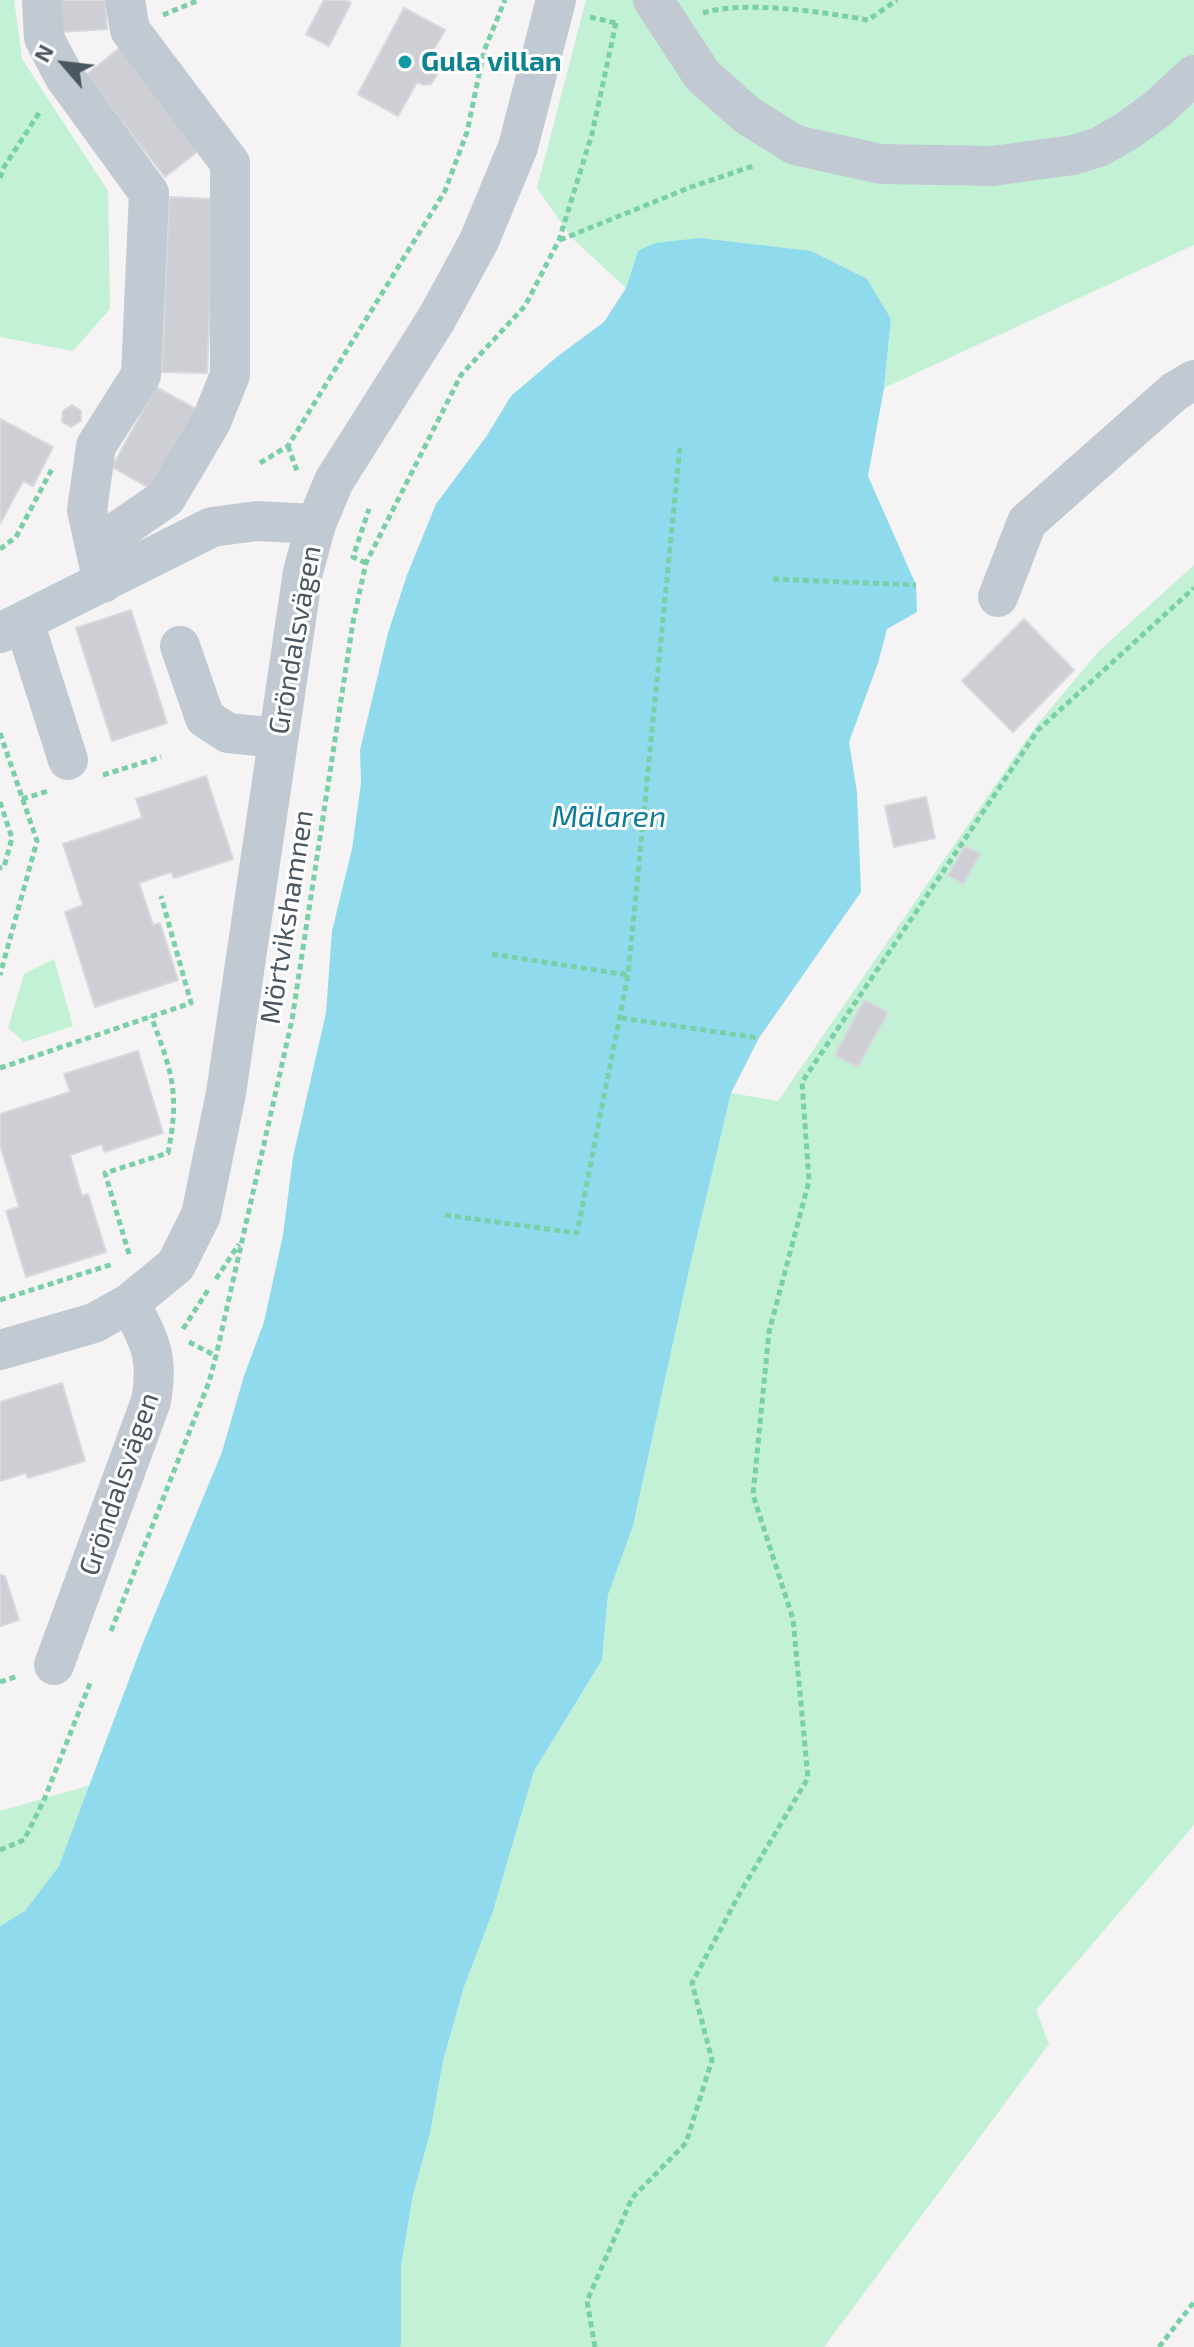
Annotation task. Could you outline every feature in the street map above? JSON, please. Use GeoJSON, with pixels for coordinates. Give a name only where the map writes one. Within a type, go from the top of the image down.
{"type":"FeatureCollection","features":[{"type":"Feature","properties":{"kind":"street"},"geometry":{"type":"LineString","coordinates":[[42,0],[44,38],[64,76],[149,193],[141,375],[96,446],[87,510],[100,564]]}},
{"type":"Feature","properties":{"kind":"street"},"geometry":{"type":"LineString","coordinates":[[68,760],[12,628],[100,564],[166,498],[211,422],[230,375],[230,163],[130,30],[125,0]]}},
{"type":"Feature","properties":{"kind":"street","name":"Gröndalsvägen"},"geometry":{"type":"LineString","coordinates":[[0,1350],[94,1323],[130,1303],[176,1265],[201,1215],[226,1093],[303,572],[316,524],[334,481],[437,318],[479,241],[518,147],[556,0]]}},
{"type":"Feature","properties":{"kind":"street"},"geometry":{"type":"LineString","coordinates":[[661,13],[702,75],[747,115],[795,145],[867,161],[993,166],[1073,155],[1099,147],[1127,131],[1156,110],[1194,75]]}},
{"type":"Feature","properties":{"kind":"street"},"geometry":{"type":"LineString","coordinates":[[998,597],[1027,522],[1174,392],[1194,380]]}},
{"type":"Feature","properties":{"kind":"street"},"geometry":{"type":"LineString","coordinates":[[100,564],[212,527],[257,521],[316,524]]}},
{"type":"Feature","properties":{"kind":"street"},"geometry":{"type":"LineString","coordinates":[[180,646],[205,718],[228,733],[278,738]]}},
{"type":"Feature","properties":{"kind":"street","name":"Gröndalsvägen"},"geometry":{"type":"LineString","coordinates":[[54,1665],[151,1401],[156,1376],[151,1345],[130,1303]]}},
{"type":"Feature","properties":{"kind":"path"},"geometry":{"type":"LineString","coordinates":[[260,463],[288,446],[445,191],[467,132],[484,51],[505,0]]}},
{"type":"Feature","properties":{"kind":"path"},"geometry":{"type":"LineString","coordinates":[[661,13],[720,6],[803,9],[868,20],[897,0]]}},
{"type":"Feature","properties":{"kind":"path","name":"Mörtvikshamnen"},"geometry":{"type":"LineString","coordinates":[[107,1642],[209,1382],[216,1356],[292,1020],[353,622],[366,563],[461,375],[525,306],[559,240],[592,134],[616,23]]}},
{"type":"Feature","properties":{"kind":"path"},"geometry":{"type":"LineString","coordinates":[[0,178],[47,99]]}},
{"type":"Feature","properties":{"kind":"path"},"geometry":{"type":"LineString","coordinates":[[559,240],[691,187],[787,154],[795,145]]}},
{"type":"Feature","properties":{"kind":"path"},"geometry":{"type":"LineString","coordinates":[[0,549],[16,537],[61,451],[96,446]]}},
{"type":"Feature","properties":{"kind":"path"},"geometry":{"type":"LineString","coordinates":[[445,1215],[577,1233],[628,975],[680,446]]}},
{"type":"Feature","properties":{"kind":"path"},"geometry":{"type":"LineString","coordinates":[[366,563],[353,557],[369,509]]}},
{"type":"Feature","properties":{"kind":"path"},"geometry":{"type":"LineString","coordinates":[[773,579],[916,585]]}},
{"type":"Feature","properties":{"kind":"path"},"geometry":{"type":"LineString","coordinates":[[595,2347],[587,2301],[632,2198],[686,2143],[712,2060],[692,1983],[741,1891],[808,1778],[793,1619],[753,1495],[769,1332],[809,1181],[802,1082],[1038,730],[1194,588]]}},
{"type":"Feature","properties":{"kind":"path"},"geometry":{"type":"LineString","coordinates":[[0,734],[37,841],[0,975]]}},
{"type":"Feature","properties":{"kind":"path"},"geometry":{"type":"LineString","coordinates":[[0,802],[12,838],[4,867],[0,868]]}},
{"type":"Feature","properties":{"kind":"path"},"geometry":{"type":"LineString","coordinates":[[0,1068],[191,1003],[161,896]]}},
{"type":"Feature","properties":{"kind":"path"},"geometry":{"type":"LineString","coordinates":[[492,954],[628,975]]}},
{"type":"Feature","properties":{"kind":"path"},"geometry":{"type":"LineString","coordinates":[[140,1252],[130,1259],[105,1173],[168,1153],[175,1117],[173,1079],[151,1016]]}},
{"type":"Feature","properties":{"kind":"path"},"geometry":{"type":"LineString","coordinates":[[621,1018],[759,1038]]}},
{"type":"Feature","properties":{"kind":"path"},"geometry":{"type":"LineString","coordinates":[[0,1300],[116,1263]]}},
{"type":"Feature","properties":{"kind":"path"},"geometry":{"type":"LineString","coordinates":[[177,1337],[216,1356]]}},
{"type":"Feature","properties":{"kind":"path"},"geometry":{"type":"LineString","coordinates":[[0,1850],[24,1840],[44,1800],[95,1670]]}},
{"type":"Feature","properties":{"kind":"path"},"geometry":{"type":"LineString","coordinates":[[1159,2347],[1194,2302]]}},
{"type":"Feature","properties":{"kind":"green space"},"geometry":{"type":"Polygon","coordinates":[[[0,0],[14,0],[22,59],[108,191],[110,309],[73,351],[0,337],[0,0]]]}},
{"type":"Feature","properties":{"kind":"green space"},"geometry":{"type":"Polygon","coordinates":[[[586,0],[1194,0],[1194,245],[884,388],[891,319],[638,251],[626,288],[572,238],[537,188],[586,0]]]}},
{"type":"Feature","properties":{"kind":"green space"},"geometry":{"type":"Polygon","coordinates":[[[1194,565],[1194,1825],[1036,2010],[1049,2044],[824,2347],[400,2347],[401,2266],[413,2195],[430,2132],[443,2061],[464,1987],[493,1911],[534,1771],[602,1660],[608,1595],[633,1526],[731,1093],[778,1101],[1036,726],[1099,651],[1194,565]]]}},
{"type":"Feature","properties":{"kind":"green space"},"geometry":{"type":"Polygon","coordinates":[[[54,959],[73,1026],[24,1042],[8,1028],[24,974],[54,959]]]}},
{"type":"Feature","properties":{"kind":"green space"},"geometry":{"type":"Polygon","coordinates":[[[91,1785],[59,1866],[25,1912],[0,1926],[0,1811],[91,1785]]]}},
{"type":"Feature","properties":{"kind":"water","name":"Mälaren"},"geometry":{"type":"Polygon","coordinates":[[[700,238],[811,251],[867,279],[891,319],[884,388],[868,476],[916,585],[917,612],[887,629],[849,742],[857,793],[861,892],[759,1038],[731,1093],[633,1526],[608,1595],[602,1660],[534,1771],[493,1911],[464,1987],[443,2061],[430,2133],[413,2195],[401,2266],[401,2345],[0,2347],[0,1926],[25,1911],[59,1866],[142,1645],[222,1452],[244,1376],[264,1322],[283,1235],[293,1157],[326,1013],[332,931],[352,849],[361,783],[360,750],[388,633],[407,575],[436,504],[486,437],[511,396],[604,322],[626,288],[638,251],[655,243],[700,238]]]}},
{"type":"Feature","properties":{"kind":"building"},"geometry":{"type":"Polygon","coordinates":[[[59,0],[105,0],[107,29],[61,32],[59,0]]]}},
{"type":"Feature","properties":{"kind":"building"},"geometry":{"type":"Polygon","coordinates":[[[324,0],[351,3],[329,46],[306,34],[324,0]]]}},
{"type":"Feature","properties":{"kind":"building","name":"Gula villan"},"geometry":{"type":"Polygon","coordinates":[[[404,8],[445,30],[429,58],[437,63],[438,73],[431,84],[417,82],[398,116],[358,94],[404,8]]]}},
{"type":"Feature","properties":{"kind":"building"},"geometry":{"type":"Polygon","coordinates":[[[122,46],[202,148],[165,177],[86,75],[122,46]]]}},
{"type":"Feature","properties":{"kind":"building"},"geometry":{"type":"Polygon","coordinates":[[[169,197],[215,199],[207,373],[162,372],[169,197]]]}},
{"type":"Feature","properties":{"kind":"building"},"geometry":{"type":"Polygon","coordinates":[[[156,387],[196,409],[151,489],[112,467],[156,387]]]}},
{"type":"Feature","properties":{"kind":"building"},"geometry":{"type":"Polygon","coordinates":[[[72,405],[81,411],[81,421],[71,427],[62,422],[63,411],[72,405]]]}},
{"type":"Feature","properties":{"kind":"building"},"geometry":{"type":"Polygon","coordinates":[[[0,419],[53,447],[33,486],[23,481],[0,524],[0,419]]]}},
{"type":"Feature","properties":{"kind":"building"},"geometry":{"type":"Polygon","coordinates":[[[131,610],[167,723],[112,741],[76,628],[131,610]]]}},
{"type":"Feature","properties":{"kind":"building"},"geometry":{"type":"Polygon","coordinates":[[[1024,619],[1074,670],[1013,732],[962,681],[1024,619]]]}},
{"type":"Feature","properties":{"kind":"building"},"geometry":{"type":"Polygon","coordinates":[[[206,776],[233,859],[174,878],[171,872],[139,883],[153,925],[160,923],[178,980],[95,1007],[65,912],[83,905],[63,844],[142,818],[136,799],[206,776]]]}},
{"type":"Feature","properties":{"kind":"building"},"geometry":{"type":"Polygon","coordinates":[[[926,797],[935,838],[894,847],[885,806],[926,797]]]}},
{"type":"Feature","properties":{"kind":"building"},"geometry":{"type":"Polygon","coordinates":[[[965,846],[980,854],[963,884],[948,875],[965,846]]]}},
{"type":"Feature","properties":{"kind":"building"},"geometry":{"type":"Polygon","coordinates":[[[864,1000],[888,1012],[858,1067],[835,1055],[864,1000]]]}},
{"type":"Feature","properties":{"kind":"building"},"geometry":{"type":"Polygon","coordinates":[[[138,1051],[163,1133],[104,1152],[102,1144],[70,1155],[82,1196],[88,1194],[106,1252],[26,1277],[6,1211],[19,1207],[0,1145],[0,1114],[70,1092],[64,1074],[138,1051]]]}},
{"type":"Feature","properties":{"kind":"building"},"geometry":{"type":"Polygon","coordinates":[[[62,1383],[85,1461],[28,1478],[26,1473],[0,1481],[0,1402],[62,1383]]]}},
{"type":"Feature","properties":{"kind":"building"},"geometry":{"type":"Polygon","coordinates":[[[0,1575],[5,1576],[19,1620],[0,1626],[0,1575]]]}},
{"type":"Feature","properties":{"kind":"place","name":"Gula villan"},"geometry":{"type":"Point","coordinates":[405,62]}}]}
